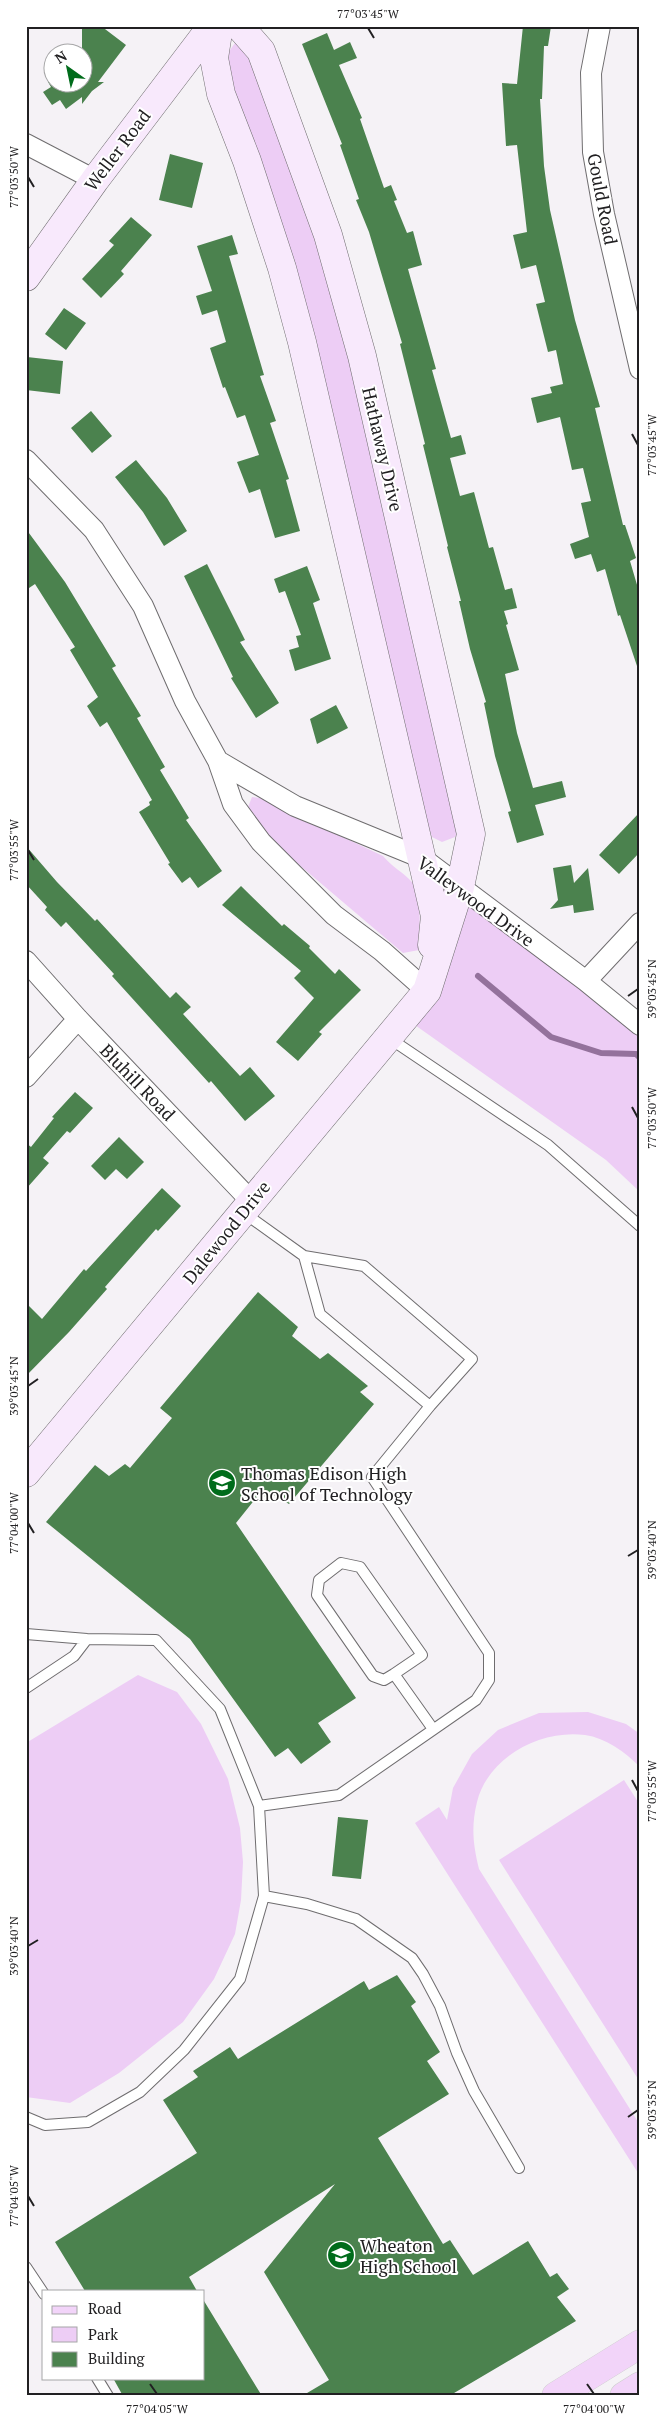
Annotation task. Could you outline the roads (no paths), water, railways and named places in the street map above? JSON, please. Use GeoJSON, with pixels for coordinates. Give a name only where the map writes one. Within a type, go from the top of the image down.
{"type":"FeatureCollection","features":[{"type":"Feature","properties":{"kind":"main road"},"geometry":{"type":"LineString","coordinates":[[556,2396],[640,2344]]}},
{"type":"Feature","properties":{"kind":"main road"},"geometry":{"type":"LineString","coordinates":[[624,2396],[640,2386]]}},
{"type":"Feature","properties":{"kind":"street","name":"Weller Road"},"geometry":{"type":"LineString","coordinates":[[26,277],[94,180],[212,26]]}},
{"type":"Feature","properties":{"kind":"street"},"geometry":{"type":"LineString","coordinates":[[218,26],[214,58],[221,94],[247,161],[279,259],[302,342],[435,916],[427,991]]}},
{"type":"Feature","properties":{"kind":"street","name":"Hathaway Drive"},"geometry":{"type":"LineString","coordinates":[[239,26],[261,51],[288,121],[328,234],[362,356],[472,834],[460,887]]}},
{"type":"Feature","properties":{"kind":"street","name":"Gould Road"},"geometry":{"type":"LineString","coordinates":[[600,26],[591,73],[593,152],[604,214],[640,369]]}},
{"type":"Feature","properties":{"kind":"street"},"geometry":{"type":"LineString","coordinates":[[26,144],[94,180]]}},
{"type":"Feature","properties":{"kind":"street"},"geometry":{"type":"LineString","coordinates":[[26,460],[94,530],[143,606],[185,700],[218,761],[233,804],[261,842],[334,915],[382,951],[427,991]]}},
{"type":"Feature","properties":{"kind":"street","name":"Valleywood Drive"},"geometry":{"type":"LineString","coordinates":[[218,761],[296,806],[422,858],[640,1024]]}},
{"type":"Feature","properties":{"kind":"street","name":"Dalewood Drive"},"geometry":{"type":"LineString","coordinates":[[26,1473],[427,991],[460,887]]}},
{"type":"Feature","properties":{"kind":"street"},"geometry":{"type":"LineString","coordinates":[[586,981],[640,923]]}},
{"type":"Feature","properties":{"kind":"street","name":"Bluhill Road"},"geometry":{"type":"LineString","coordinates":[[26,961],[248,1207]]}},
{"type":"Feature","properties":{"kind":"street"},"geometry":{"type":"LineString","coordinates":[[26,1077],[78,1019]]}},
{"type":"Feature","properties":{"kind":"lane"},"geometry":{"type":"LineString","coordinates":[[389,1037],[548,1145],[640,1226]]}},
{"type":"Feature","properties":{"kind":"lane"},"geometry":{"type":"LineString","coordinates":[[248,1207],[304,1256],[364,1266],[472,1359],[430,1406],[372,1477],[489,1653],[489,1680],[476,1700],[339,1795],[259,1806]]}},
{"type":"Feature","properties":{"kind":"lane"},"geometry":{"type":"LineString","coordinates":[[304,1256],[320,1314],[430,1406]]}},
{"type":"Feature","properties":{"kind":"lane"},"geometry":{"type":"LineString","coordinates":[[341,1564],[360,1567],[422,1655],[394,1674],[384,1680],[373,1676],[317,1594],[319,1580],[341,1564]]}},
{"type":"Feature","properties":{"kind":"lane"},"geometry":{"type":"LineString","coordinates":[[26,1634],[87,1639],[156,1640],[220,1710],[259,1806],[264,1896],[240,1979],[184,2050],[140,2092],[88,2122],[45,2125],[26,2117]]}},
{"type":"Feature","properties":{"kind":"lane"},"geometry":{"type":"LineString","coordinates":[[26,1688],[74,1656],[87,1639]]}},
{"type":"Feature","properties":{"kind":"lane"},"geometry":{"type":"LineString","coordinates":[[394,1674],[433,1729]]}},
{"type":"Feature","properties":{"kind":"lane"},"geometry":{"type":"LineString","coordinates":[[264,1896],[307,1904],[356,1919],[412,1958],[440,2006],[457,2053],[474,2091],[519,2168]]}},
{"type":"Feature","properties":{"kind":"lane"},"geometry":{"type":"LineString","coordinates":[[26,2267],[42,2291]]}},
{"type":"Feature","properties":{"kind":"lane"},"geometry":{"type":"LineString","coordinates":[[98,2380],[108,2396]]}},
{"type":"Feature","properties":{"kind":"waterway"},"geometry":{"type":"LineString","coordinates":[[478,976],[551,1037],[601,1053],[636,1054],[640,1058]]}},
{"type":"Feature","properties":{"kind":"place","name":"Thomas Edison High School of Technology"},"geometry":{"type":"Point","coordinates":[222,1483]}},
{"type":"Feature","properties":{"kind":"place","name":"Wheaton High School"},"geometry":{"type":"Point","coordinates":[341,2255]}}]}
